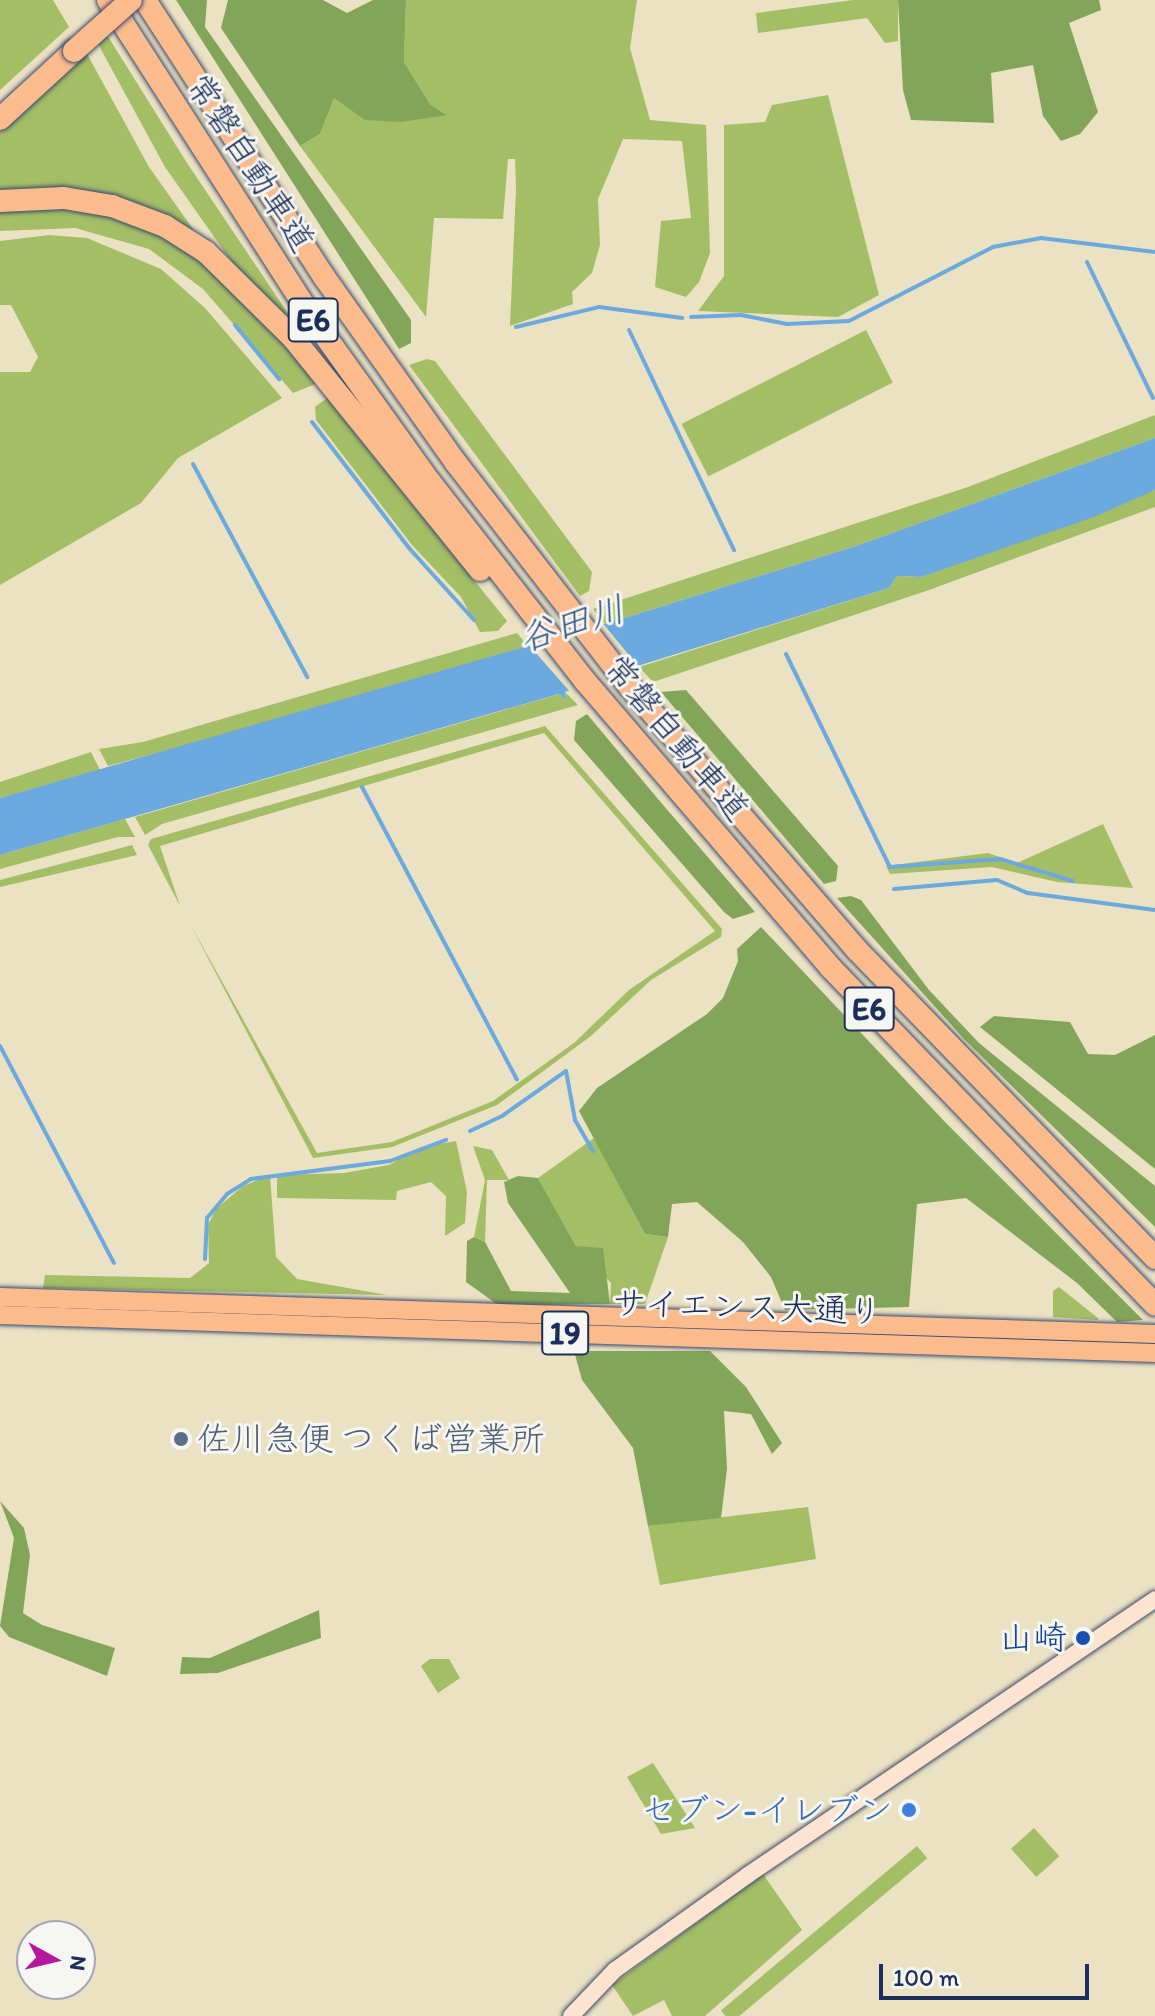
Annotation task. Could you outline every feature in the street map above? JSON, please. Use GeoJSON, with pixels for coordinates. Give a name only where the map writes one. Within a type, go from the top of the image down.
{"type":"FeatureCollection","features":[{"type":"Feature","properties":{"kind":"highway"},"geometry":{"type":"LineString","coordinates":[[0,119],[71,45],[108,0]]}},
{"type":"Feature","properties":{"kind":"highway","name":"常磐自動車道"},"geometry":{"type":"LineString","coordinates":[[108,0],[311,316],[534,627],[592,689],[831,968],[1155,1305]]}},
{"type":"Feature","properties":{"kind":"highway"},"geometry":{"type":"LineString","coordinates":[[0,100],[131,0]]}},
{"type":"Feature","properties":{"kind":"highway","name":"常磐自動車道"},"geometry":{"type":"LineString","coordinates":[[145,0],[325,278],[456,463],[630,687],[857,950],[1155,1258]]}},
{"type":"Feature","properties":{"kind":"highway"},"geometry":{"type":"LineString","coordinates":[[162,0],[325,278]]}},
{"type":"Feature","properties":{"kind":"highway"},"geometry":{"type":"LineString","coordinates":[[0,201],[45,197],[112,206],[165,226],[206,252],[293,338],[534,627]]}},
{"type":"Feature","properties":{"kind":"main road","name":"サイエンス大通り"},"geometry":{"type":"LineString","coordinates":[[0,1297],[1155,1334]]}},
{"type":"Feature","properties":{"kind":"main road","name":"サイエンス大通り"},"geometry":{"type":"LineString","coordinates":[[0,1315],[1155,1353]]}},
{"type":"Feature","properties":{"kind":"main road"},"geometry":{"type":"LineString","coordinates":[[571,2016],[615,1970],[737,1883],[1155,1599]]}},
{"type":"Feature","properties":{"kind":"green space"},"geometry":{"type":"Polygon","coordinates":[[[0,0],[53,0],[69,27],[0,90],[0,0]]]}},
{"type":"Feature","properties":{"kind":"green space"},"geometry":{"type":"Polygon","coordinates":[[[176,0],[207,0],[205,27],[411,320],[411,343],[399,349],[176,0]]]}},
{"type":"Feature","properties":{"kind":"green space"},"geometry":{"type":"Polygon","coordinates":[[[228,0],[323,0],[347,13],[373,0],[406,0],[404,62],[430,104],[447,115],[401,122],[365,120],[334,98],[320,134],[300,146],[221,28],[228,0]]]}},
{"type":"Feature","properties":{"kind":"green space"},"geometry":{"type":"Polygon","coordinates":[[[406,0],[637,0],[630,48],[650,120],[706,125],[710,253],[699,282],[686,297],[655,287],[661,221],[691,218],[682,141],[623,139],[598,199],[600,245],[592,273],[572,292],[573,304],[510,326],[516,189],[515,159],[508,159],[503,219],[434,218],[426,317],[300,146],[320,134],[334,98],[446,114],[430,104],[404,62],[406,0]]]}},
{"type":"Feature","properties":{"kind":"green space"},"geometry":{"type":"Polygon","coordinates":[[[853,0],[898,0],[898,41],[885,43],[867,18],[758,33],[756,13],[853,0]]]}},
{"type":"Feature","properties":{"kind":"green space"},"geometry":{"type":"Polygon","coordinates":[[[898,0],[1099,0],[1101,10],[1069,23],[1098,112],[1080,134],[1061,141],[1043,116],[1033,65],[991,73],[994,123],[911,120],[903,90],[898,0]]]}},
{"type":"Feature","properties":{"kind":"green space"},"geometry":{"type":"Polygon","coordinates":[[[107,35],[187,163],[306,340],[236,268],[165,167],[98,44],[107,35]]]}},
{"type":"Feature","properties":{"kind":"green space"},"geometry":{"type":"Polygon","coordinates":[[[86,52],[149,167],[193,229],[191,234],[169,222],[0,195],[0,131],[86,52]]]}},
{"type":"Feature","properties":{"kind":"green space"},"geometry":{"type":"Polygon","coordinates":[[[828,95],[879,295],[838,317],[698,311],[724,276],[724,125],[765,122],[772,105],[828,95]]]}},
{"type":"Feature","properties":{"kind":"green space"},"geometry":{"type":"Polygon","coordinates":[[[54,206],[107,213],[167,238],[199,258],[264,319],[318,383],[293,393],[203,289],[149,249],[75,228],[0,231],[0,212],[54,206]]]}},
{"type":"Feature","properties":{"kind":"green space"},"geometry":{"type":"Polygon","coordinates":[[[49,235],[87,238],[161,269],[205,308],[282,398],[178,458],[141,503],[0,585],[0,372],[30,372],[38,357],[11,305],[0,305],[0,241],[49,235]]]}},
{"type":"Feature","properties":{"kind":"green space"},"geometry":{"type":"Polygon","coordinates":[[[866,330],[893,383],[708,477],[682,424],[866,330]]]}},
{"type":"Feature","properties":{"kind":"green space"},"geometry":{"type":"Polygon","coordinates":[[[427,359],[435,361],[592,572],[589,591],[580,596],[409,365],[427,359]]]}},
{"type":"Feature","properties":{"kind":"green space"},"geometry":{"type":"Polygon","coordinates":[[[327,398],[507,621],[498,631],[480,632],[461,597],[412,545],[316,420],[315,407],[327,398]]]}},
{"type":"Feature","properties":{"kind":"green space"},"geometry":{"type":"Polygon","coordinates":[[[1155,415],[1155,438],[856,546],[605,624],[593,609],[968,487],[1155,415]]]}},
{"type":"Feature","properties":{"kind":"green space"},"geometry":{"type":"Polygon","coordinates":[[[1155,490],[1155,507],[929,590],[653,682],[639,667],[889,588],[897,576],[921,577],[1155,490]]]}},
{"type":"Feature","properties":{"kind":"green space"},"geometry":{"type":"Polygon","coordinates":[[[517,633],[528,646],[330,707],[108,766],[99,749],[143,742],[517,633]]]}},
{"type":"Feature","properties":{"kind":"green space"},"geometry":{"type":"Polygon","coordinates":[[[686,690],[838,866],[836,881],[824,884],[661,692],[686,690]]]}},
{"type":"Feature","properties":{"kind":"green space"},"geometry":{"type":"Polygon","coordinates":[[[565,692],[578,705],[162,824],[145,835],[135,817],[560,694],[566,700],[565,692]]]}},
{"type":"Feature","properties":{"kind":"green space"},"geometry":{"type":"Polygon","coordinates":[[[587,714],[755,912],[733,919],[724,912],[574,740],[576,721],[587,714]]]}},
{"type":"Feature","properties":{"kind":"green space"},"geometry":{"type":"Polygon","coordinates":[[[545,726],[722,929],[721,937],[651,980],[591,1036],[497,1105],[392,1147],[313,1158],[189,922],[317,1153],[392,1142],[493,1101],[574,1043],[629,990],[715,931],[544,733],[160,846],[180,906],[148,845],[151,839],[545,726]]]}},
{"type":"Feature","properties":{"kind":"green space"},"geometry":{"type":"Polygon","coordinates":[[[91,752],[100,770],[0,798],[0,782],[91,752]]]}},
{"type":"Feature","properties":{"kind":"green space"},"geometry":{"type":"Polygon","coordinates":[[[125,819],[135,837],[118,837],[0,869],[0,855],[125,819]]]}},
{"type":"Feature","properties":{"kind":"green space"},"geometry":{"type":"Polygon","coordinates":[[[1103,824],[1133,888],[1057,882],[992,867],[890,874],[886,866],[988,853],[1017,863],[1103,824]]]}},
{"type":"Feature","properties":{"kind":"green space"},"geometry":{"type":"Polygon","coordinates":[[[132,845],[137,855],[0,887],[0,880],[132,845]]]}},
{"type":"Feature","properties":{"kind":"green space"},"geometry":{"type":"Polygon","coordinates":[[[851,896],[861,900],[929,990],[979,1043],[1155,1186],[1155,1227],[964,1039],[837,898],[851,896]]]}},
{"type":"Feature","properties":{"kind":"green space"},"geometry":{"type":"Polygon","coordinates":[[[761,927],[946,1123],[1143,1320],[1117,1322],[1077,1283],[966,1198],[917,1204],[909,1307],[785,1310],[771,1277],[743,1242],[697,1202],[672,1204],[668,1237],[645,1234],[579,1111],[597,1088],[707,1014],[723,998],[738,961],[737,949],[761,927]]]}},
{"type":"Feature","properties":{"kind":"green space"},"geometry":{"type":"Polygon","coordinates":[[[994,1016],[1070,1022],[1088,1054],[1115,1055],[1155,1035],[1155,1169],[980,1027],[994,1016]]]}},
{"type":"Feature","properties":{"kind":"green space"},"geometry":{"type":"Polygon","coordinates":[[[594,1138],[645,1234],[668,1237],[645,1304],[610,1304],[611,1283],[576,1246],[538,1178],[594,1138]]]}},
{"type":"Feature","properties":{"kind":"green space"},"geometry":{"type":"Polygon","coordinates":[[[456,1141],[467,1192],[465,1223],[445,1236],[446,1196],[431,1182],[397,1191],[396,1200],[277,1198],[277,1175],[344,1173],[389,1165],[419,1148],[456,1141]]]}},
{"type":"Feature","properties":{"kind":"green space"},"geometry":{"type":"Polygon","coordinates":[[[473,1146],[492,1150],[509,1180],[487,1180],[485,1242],[474,1237],[485,1180],[473,1146]]]}},
{"type":"Feature","properties":{"kind":"green space"},"geometry":{"type":"Polygon","coordinates":[[[270,1175],[276,1257],[297,1279],[387,1295],[43,1288],[45,1275],[190,1278],[209,1263],[208,1225],[216,1209],[243,1186],[270,1175]]]}},
{"type":"Feature","properties":{"kind":"green space"},"geometry":{"type":"Polygon","coordinates":[[[518,1176],[538,1178],[576,1246],[603,1248],[610,1304],[498,1305],[466,1282],[467,1241],[474,1237],[485,1242],[511,1291],[570,1293],[508,1203],[504,1182],[518,1176]]]}},
{"type":"Feature","properties":{"kind":"green space"},"geometry":{"type":"Polygon","coordinates":[[[1059,1287],[1098,1320],[1053,1317],[1053,1291],[1059,1287]]]}},
{"type":"Feature","properties":{"kind":"green space"},"geometry":{"type":"Polygon","coordinates":[[[574,1351],[710,1351],[746,1387],[782,1443],[772,1454],[751,1414],[724,1411],[727,1469],[721,1518],[648,1526],[633,1448],[582,1380],[574,1351]]]}},
{"type":"Feature","properties":{"kind":"green space"},"geometry":{"type":"Polygon","coordinates":[[[0,1501],[24,1528],[30,1555],[23,1613],[42,1625],[115,1648],[107,1676],[9,1637],[0,1626],[14,1538],[0,1501]]]}},
{"type":"Feature","properties":{"kind":"green space"},"geometry":{"type":"Polygon","coordinates":[[[808,1507],[816,1559],[660,1585],[648,1526],[808,1507]]]}},
{"type":"Feature","properties":{"kind":"green space"},"geometry":{"type":"Polygon","coordinates":[[[319,1610],[321,1638],[218,1673],[180,1674],[182,1657],[210,1658],[319,1610]]]}},
{"type":"Feature","properties":{"kind":"green space"},"geometry":{"type":"Polygon","coordinates":[[[430,1659],[449,1659],[460,1678],[438,1693],[421,1666],[430,1659]]]}},
{"type":"Feature","properties":{"kind":"green space"},"geometry":{"type":"Polygon","coordinates":[[[653,1763],[695,1828],[661,1834],[627,1777],[653,1763]]]}},
{"type":"Feature","properties":{"kind":"green space"},"geometry":{"type":"Polygon","coordinates":[[[1034,1828],[1059,1856],[1036,1877],[1011,1849],[1034,1828]]]}},
{"type":"Feature","properties":{"kind":"green space"},"geometry":{"type":"Polygon","coordinates":[[[917,1846],[927,1858],[739,2016],[725,2016],[721,2011],[917,1846]]]}},
{"type":"Feature","properties":{"kind":"green space"},"geometry":{"type":"Polygon","coordinates":[[[763,1874],[802,1930],[705,2016],[672,2016],[664,2000],[633,2016],[612,1985],[763,1874]]]}},
{"type":"Feature","properties":{"kind":"water"},"geometry":{"type":"Polygon","coordinates":[[[1155,438],[1155,490],[1094,517],[921,577],[897,576],[889,588],[644,664],[565,692],[566,700],[559,694],[0,855],[0,798],[618,620],[856,546],[1155,438]]]}},
{"type":"Feature","properties":{"kind":"pier"},"geometry":{"type":"Polygon","coordinates":[[[601,621],[641,670],[572,694],[528,644],[601,621]]]}},
{"type":"Feature","properties":{"kind":"waterway"},"geometry":{"type":"LineString","coordinates":[[691,317],[741,315],[787,324],[849,321],[993,247],[1041,238],[1155,252]]}},
{"type":"Feature","properties":{"kind":"waterway"},"geometry":{"type":"LineString","coordinates":[[1087,262],[1153,398]]}},
{"type":"Feature","properties":{"kind":"waterway"},"geometry":{"type":"LineString","coordinates":[[516,327],[599,307],[682,318]]}},
{"type":"Feature","properties":{"kind":"waterway"},"geometry":{"type":"LineString","coordinates":[[235,325],[279,379]]}},
{"type":"Feature","properties":{"kind":"waterway"},"geometry":{"type":"LineString","coordinates":[[629,330],[734,550]]}},
{"type":"Feature","properties":{"kind":"waterway"},"geometry":{"type":"LineString","coordinates":[[312,422],[409,548],[474,620]]}},
{"type":"Feature","properties":{"kind":"waterway"},"geometry":{"type":"LineString","coordinates":[[193,464],[307,677]]}},
{"type":"Feature","properties":{"kind":"waterway"},"geometry":{"type":"LineString","coordinates":[[786,654],[890,867],[1000,859],[1073,881]]}},
{"type":"Feature","properties":{"kind":"waterway"},"geometry":{"type":"LineString","coordinates":[[362,787],[517,1080]]}},
{"type":"Feature","properties":{"kind":"waterway"},"geometry":{"type":"LineString","coordinates":[[894,889],[997,880],[1028,893],[1155,910]]}},
{"type":"Feature","properties":{"kind":"waterway"},"geometry":{"type":"LineString","coordinates":[[0,1046],[114,1263]]}},
{"type":"Feature","properties":{"kind":"waterway"},"geometry":{"type":"LineString","coordinates":[[470,1131],[502,1116],[566,1071],[575,1120],[593,1151]]}},
{"type":"Feature","properties":{"kind":"waterway"},"geometry":{"type":"LineString","coordinates":[[205,1259],[207,1218],[227,1194],[251,1179],[390,1161],[446,1140]]}},
{"type":"Feature","properties":{"kind":"place","name":"佐川急便 つくば営業所"},"geometry":{"type":"Point","coordinates":[181,1439]}},
{"type":"Feature","properties":{"kind":"place","name":"山崎"},"geometry":{"type":"Point","coordinates":[1083,1638]}},
{"type":"Feature","properties":{"kind":"place","name":"セブン-イレブン"},"geometry":{"type":"Point","coordinates":[909,1810]}},
{"type":"Feature","properties":{"kind":"water label","name":"谷田川"},"geometry":{"type":"Point","coordinates":[572,623]}}]}
